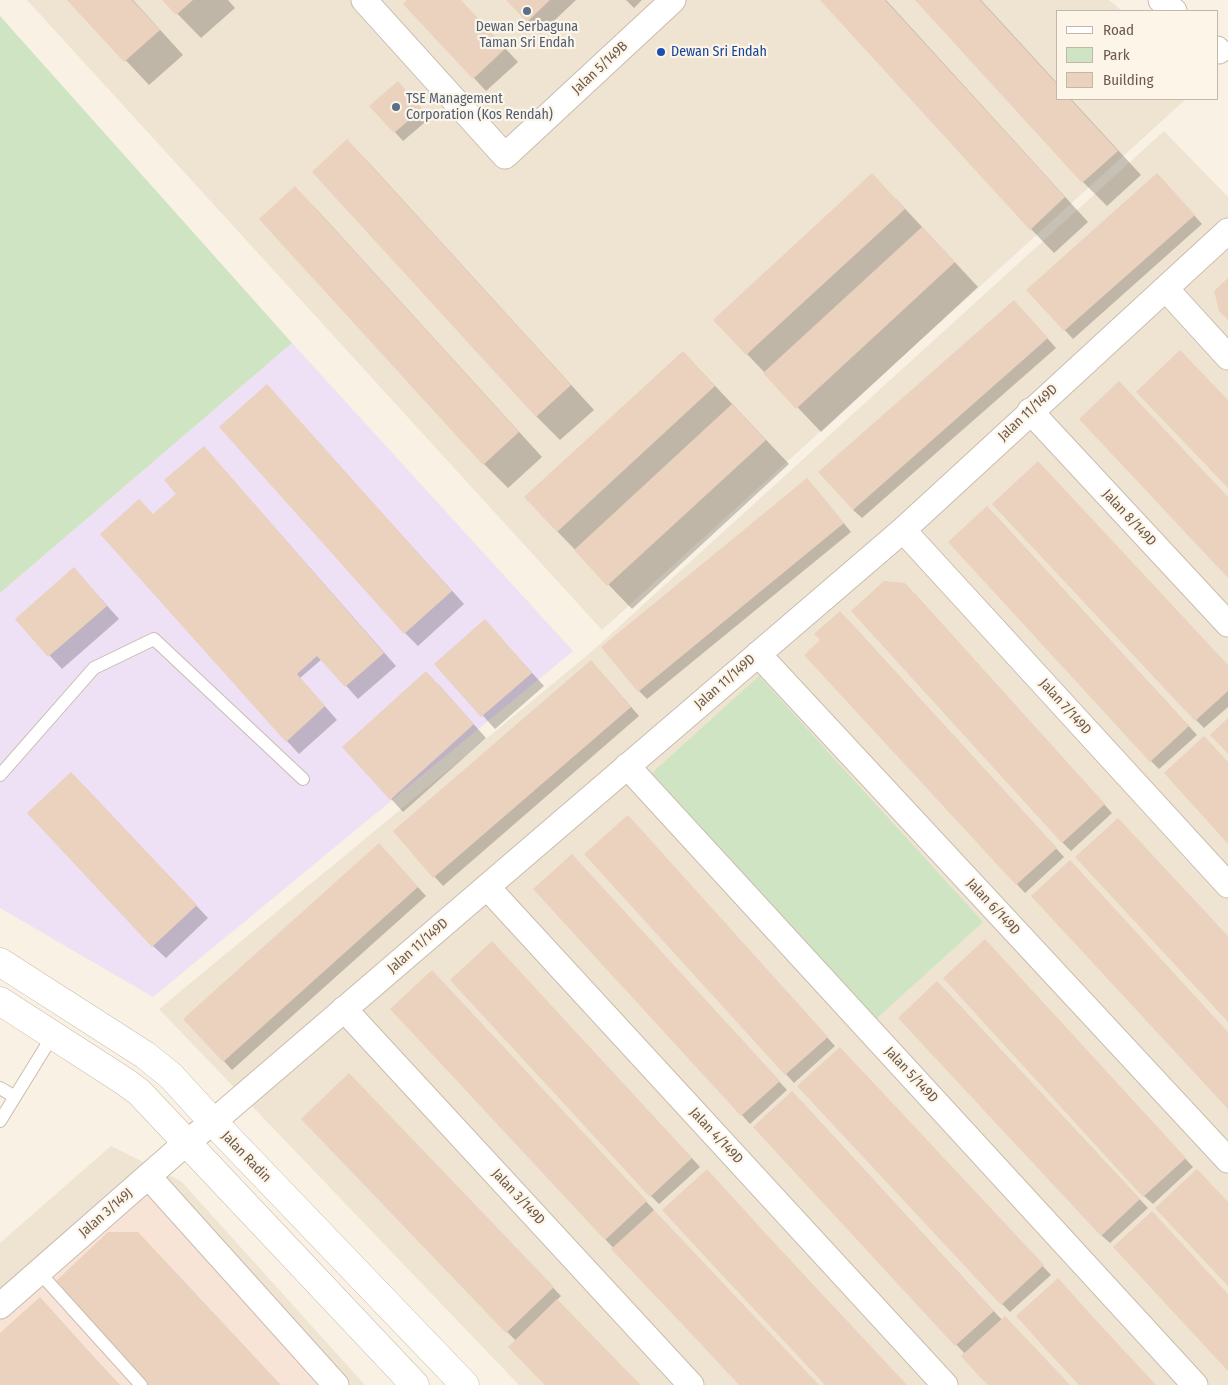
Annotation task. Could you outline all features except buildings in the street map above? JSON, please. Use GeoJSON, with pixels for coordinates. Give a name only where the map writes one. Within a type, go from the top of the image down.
{"type":"FeatureCollection","features":[{"type":"Feature","properties":{"kind":"street","name":"Jalan 5/149B"},"geometry":{"type":"LineString","coordinates":[[364,0],[506,156],[673,0]]}},
{"type":"Feature","properties":{"kind":"street"},"geometry":{"type":"LineString","coordinates":[[1161,0],[1173,10]]}},
{"type":"Feature","properties":{"kind":"street","name":"Jalan 11/149D"},"geometry":{"type":"LineString","coordinates":[[213,1122],[903,530],[1030,411],[1228,231]]}},
{"type":"Feature","properties":{"kind":"street"},"geometry":{"type":"LineString","coordinates":[[1166,288],[1228,357]]}},
{"type":"Feature","properties":{"kind":"street","name":"Jalan 8/149D"},"geometry":{"type":"LineString","coordinates":[[1030,411],[1228,624]]}},
{"type":"Feature","properties":{"kind":"street","name":"Jalan 7/149D"},"geometry":{"type":"LineString","coordinates":[[903,530],[1228,885]]}},
{"type":"Feature","properties":{"kind":"street","name":"Jalan 6/149D"},"geometry":{"type":"LineString","coordinates":[[758,654],[1228,1160]]}},
{"type":"Feature","properties":{"kind":"street","name":"Jalan 5/149D"},"geometry":{"type":"LineString","coordinates":[[627,766],[1195,1385]]}},
{"type":"Feature","properties":{"kind":"street","name":"Jalan 4/149D"},"geometry":{"type":"LineString","coordinates":[[487,887],[946,1385]]}},
{"type":"Feature","properties":{"kind":"street","name":"Jalan Radin"},"geometry":{"type":"LineString","coordinates":[[0,962],[158,1065],[171,1076],[465,1385]]}},
{"type":"Feature","properties":{"kind":"street"},"geometry":{"type":"LineString","coordinates":[[0,1001],[139,1092],[415,1385]]}},
{"type":"Feature","properties":{"kind":"street","name":"Jalan 3/149D"},"geometry":{"type":"LineString","coordinates":[[344,1009],[691,1385]]}},
{"type":"Feature","properties":{"kind":"street","name":"Jalan 3/149J"},"geometry":{"type":"LineString","coordinates":[[0,1306],[186,1143],[213,1122]]}},
{"type":"Feature","properties":{"kind":"street"},"geometry":{"type":"LineString","coordinates":[[148,1176],[336,1385]]}},
{"type":"Feature","properties":{"kind":"lane"},"geometry":{"type":"LineString","coordinates":[[0,775],[94,668],[154,639],[303,779]]}},
{"type":"Feature","properties":{"kind":"lane"},"geometry":{"type":"LineString","coordinates":[[0,1122],[53,1035]]}},
{"type":"Feature","properties":{"kind":"lane"},"geometry":{"type":"LineString","coordinates":[[0,1088],[15,1097]]}},
{"type":"Feature","properties":{"kind":"lane"},"geometry":{"type":"LineString","coordinates":[[39,1272],[142,1385]]}},
{"type":"Feature","properties":{"kind":"shaded area"},"geometry":{"type":"Polygon","coordinates":[[[27,0],[1109,0],[1121,10],[1056,10],[1056,100],[1185,100],[602,630],[27,0]]]}},
{"type":"Feature","properties":{"kind":"shaded area"},"geometry":{"type":"Polygon","coordinates":[[[1164,131],[1228,197],[1228,1385],[519,1385],[159,1009],[590,653],[1164,131]]]}},
{"type":"Feature","properties":{"kind":"shaded area"},"geometry":{"type":"Polygon","coordinates":[[[292,343],[573,651],[153,997],[0,908],[0,593],[292,343]]]}},
{"type":"Feature","properties":{"kind":"shaded area"},"geometry":{"type":"Polygon","coordinates":[[[111,1146],[181,1181],[365,1385],[0,1385],[0,1243],[111,1146]]]}},
{"type":"Feature","properties":{"kind":"shaded area"},"geometry":{"type":"Polygon","coordinates":[[[141,1180],[322,1385],[0,1385],[0,1313],[141,1180]]]}},
{"type":"Feature","properties":{"kind":"green space"},"geometry":{"type":"Polygon","coordinates":[[[0,16],[292,343],[0,593],[0,16]]]}},
{"type":"Feature","properties":{"kind":"green space"},"geometry":{"type":"Polygon","coordinates":[[[759,676],[983,922],[876,1019],[652,773],[759,676]]]}},
{"type":"Feature","properties":{"kind":"place","name":"Dewan Serbaguna Taman Sri Endah"},"geometry":{"type":"Point","coordinates":[527,11]}},
{"type":"Feature","properties":{"kind":"place","name":"Dewan Sri Endah"},"geometry":{"type":"Point","coordinates":[661,52]}},
{"type":"Feature","properties":{"kind":"place","name":"TSE Management Corporation (Kos Rendah)"},"geometry":{"type":"Point","coordinates":[396,107]}}]}
